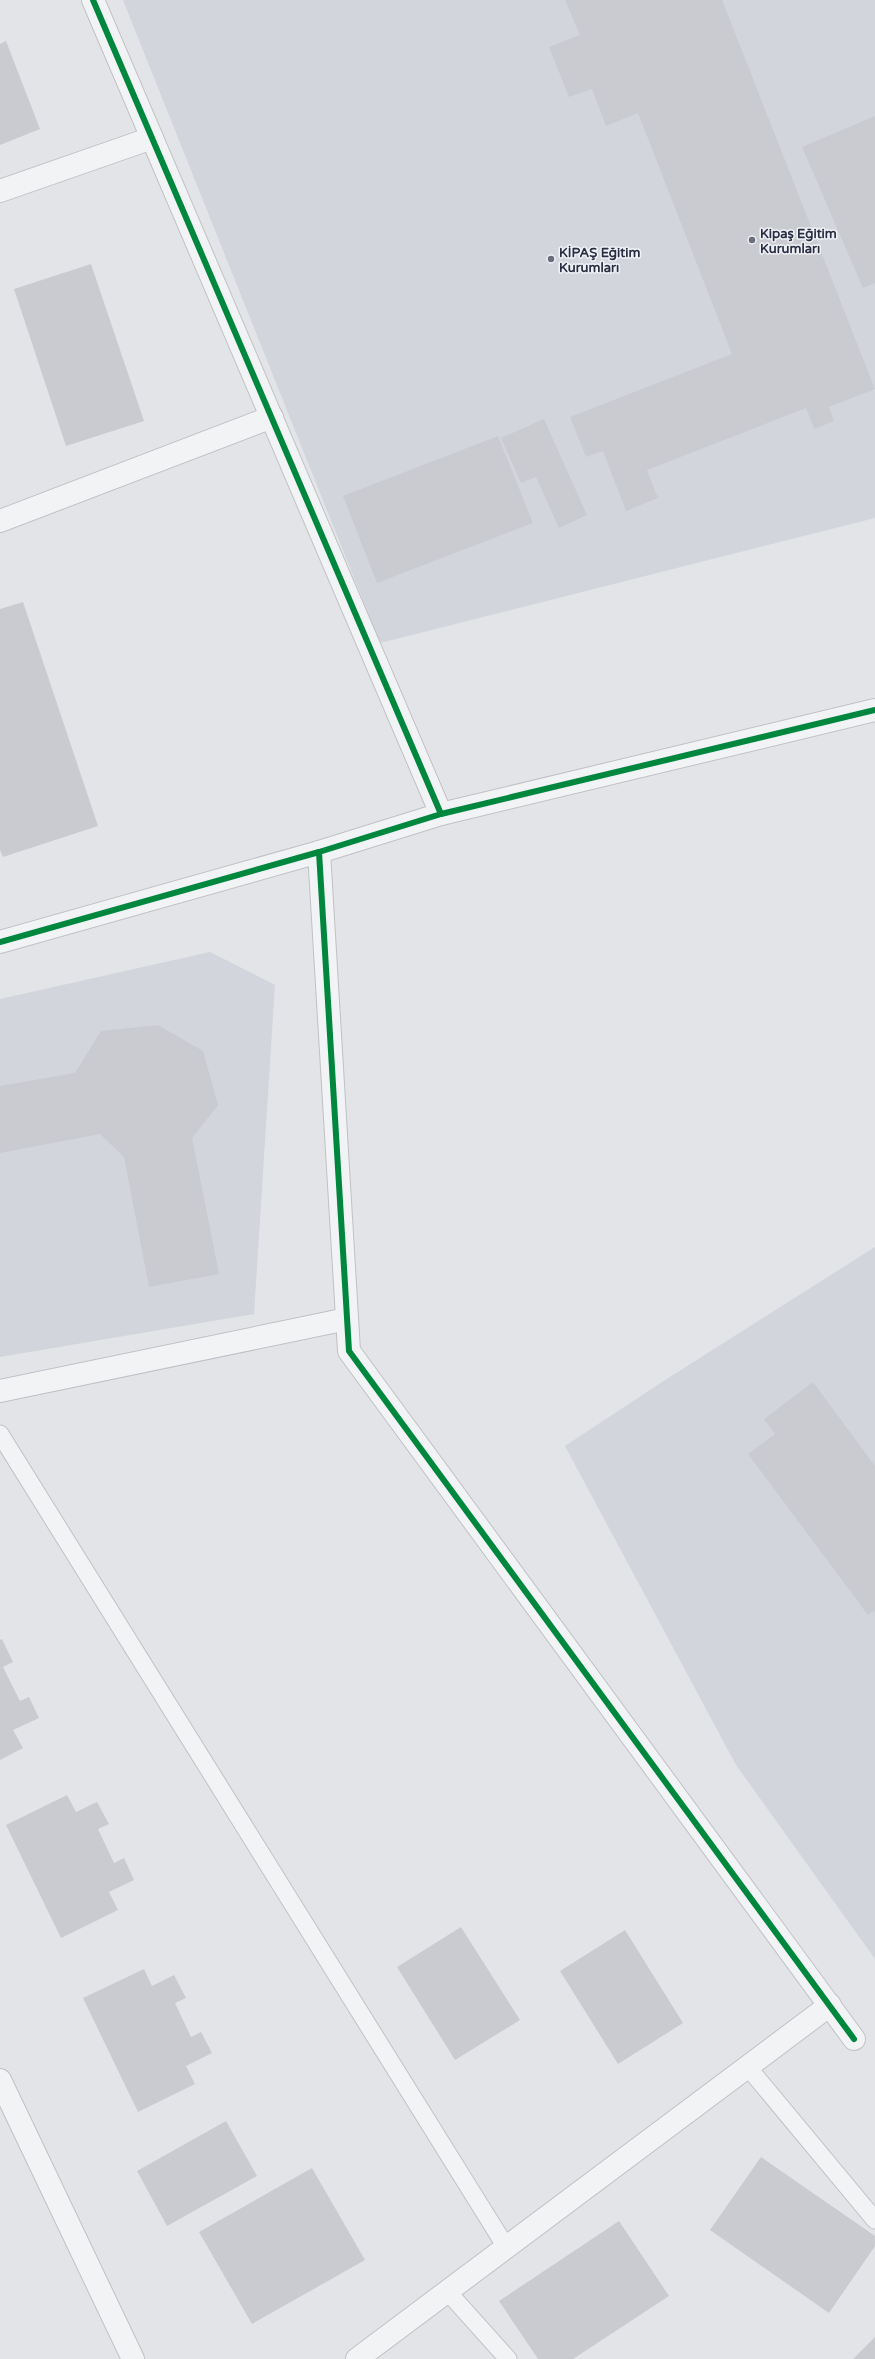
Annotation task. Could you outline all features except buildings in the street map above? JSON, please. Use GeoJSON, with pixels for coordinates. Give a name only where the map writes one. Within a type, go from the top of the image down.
{"type":"FeatureCollection","features":[{"type":"Feature","properties":{"kind":"street"},"geometry":{"type":"LineString","coordinates":[[93,0],[441,814]]}},
{"type":"Feature","properties":{"kind":"street"},"geometry":{"type":"LineString","coordinates":[[0,191],[152,138]]}},
{"type":"Feature","properties":{"kind":"street"},"geometry":{"type":"LineString","coordinates":[[0,521],[272,417]]}},
{"type":"Feature","properties":{"kind":"street"},"geometry":{"type":"LineString","coordinates":[[0,942],[319,852],[441,814],[875,710]]}},
{"type":"Feature","properties":{"kind":"street"},"geometry":{"type":"LineString","coordinates":[[319,852],[349,1351],[854,2038]]}},
{"type":"Feature","properties":{"kind":"street"},"geometry":{"type":"LineString","coordinates":[[0,1391],[347,1318]]}},
{"type":"Feature","properties":{"kind":"street"},"geometry":{"type":"LineString","coordinates":[[357,2359],[830,2005]]}},
{"type":"Feature","properties":{"kind":"street"},"geometry":{"type":"LineString","coordinates":[[0,2080],[132,2359]]}},
{"type":"Feature","properties":{"kind":"lane"},"geometry":{"type":"LineString","coordinates":[[0,1434],[506,2247]]}},
{"type":"Feature","properties":{"kind":"lane"},"geometry":{"type":"LineString","coordinates":[[747,2066],[875,2220]]}},
{"type":"Feature","properties":{"kind":"lane"},"geometry":{"type":"LineString","coordinates":[[448,2291],[508,2359]]}},
{"type":"Feature","properties":{"kind":"shaded area","name":"KİPAŞ Eğitim Kurumları"},"geometry":{"type":"Polygon","coordinates":[[[123,0],[875,0],[875,518],[380,643],[123,0]]]}},
{"type":"Feature","properties":{"kind":"shaded area"},"geometry":{"type":"Polygon","coordinates":[[[210,952],[275,985],[254,1314],[0,1357],[0,999],[210,952]]]}},
{"type":"Feature","properties":{"kind":"shaded area"},"geometry":{"type":"Polygon","coordinates":[[[875,1247],[875,1959],[736,1765],[565,1446],[662,1382],[875,1247]]]}},
{"type":"Feature","properties":{"kind":"cycle path"},"geometry":{"type":"LineString","coordinates":[[93,0],[441,814]]}},
{"type":"Feature","properties":{"kind":"cycle path"},"geometry":{"type":"LineString","coordinates":[[0,942],[319,852],[441,814],[875,710]]}},
{"type":"Feature","properties":{"kind":"cycle path"},"geometry":{"type":"LineString","coordinates":[[319,852],[349,1351],[854,2039]]}},
{"type":"Feature","properties":{"kind":"place","name":"Kipaş Eğitim Kurumları"},"geometry":{"type":"Point","coordinates":[752,240]}},
{"type":"Feature","properties":{"kind":"place","name":"KİPAŞ Eğitim Kurumları"},"geometry":{"type":"Point","coordinates":[551,259]}}]}
